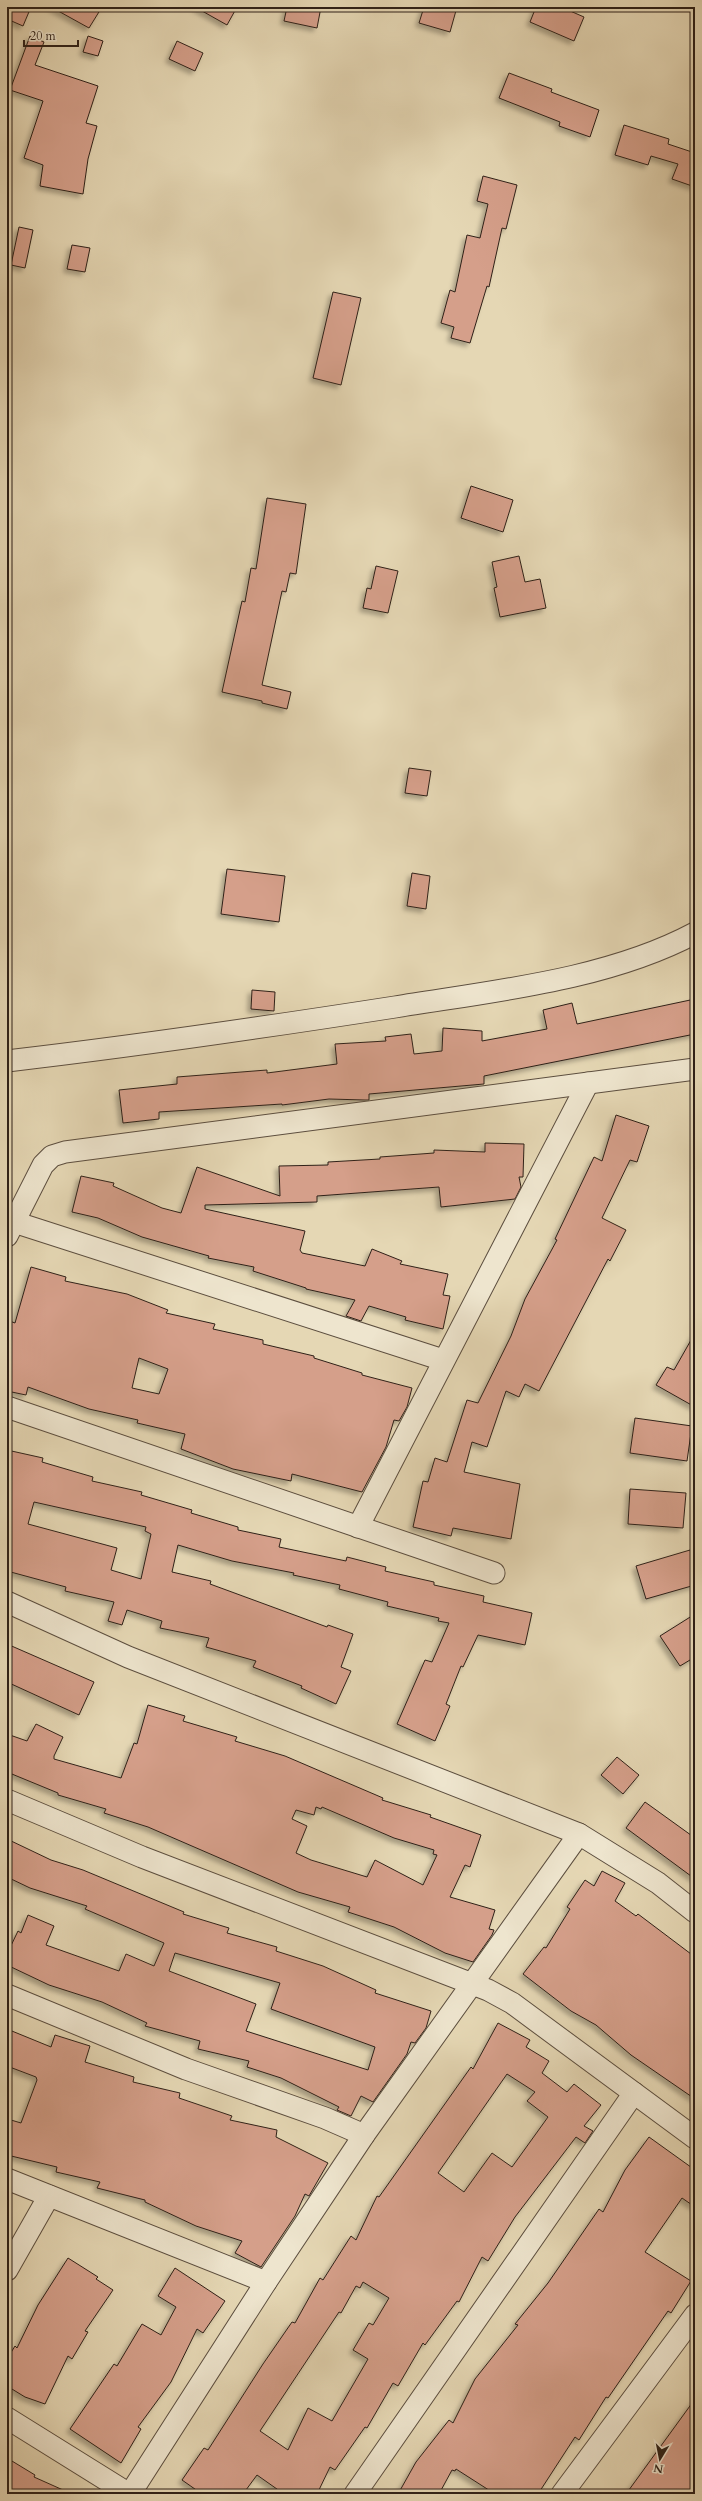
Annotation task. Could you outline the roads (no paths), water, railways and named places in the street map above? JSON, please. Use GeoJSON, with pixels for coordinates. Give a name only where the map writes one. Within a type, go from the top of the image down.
{"type":"FeatureCollection","features":[{"type":"Feature","properties":{"kind":"street"},"geometry":{"type":"LineString","coordinates":[[7,1061],[152,1044],[549,983],[665,949],[695,933]]}},
{"type":"Feature","properties":{"kind":"street"},"geometry":{"type":"LineString","coordinates":[[443,1360],[11,1229],[43,1165],[52,1156],[65,1152],[695,1069]]}},
{"type":"Feature","properties":{"kind":"street"},"geometry":{"type":"LineString","coordinates":[[358,1527],[443,1360],[588,1083]]}},
{"type":"Feature","properties":{"kind":"street"},"geometry":{"type":"LineString","coordinates":[[7,1407],[494,1573]]}},
{"type":"Feature","properties":{"kind":"street"},"geometry":{"type":"LineString","coordinates":[[7,1602],[128,1658],[579,1834],[658,1883],[695,1912]]}},
{"type":"Feature","properties":{"kind":"street"},"geometry":{"type":"LineString","coordinates":[[7,1800],[142,1857],[473,1984],[512,2003],[695,2138]]}},
{"type":"Feature","properties":{"kind":"street"},"geometry":{"type":"LineString","coordinates":[[7,2418],[130,2494],[266,2282],[364,2135],[579,1834]]}},
{"type":"Feature","properties":{"kind":"street"},"geometry":{"type":"LineString","coordinates":[[7,1995],[186,2069],[325,2118],[364,2135]]}},
{"type":"Feature","properties":{"kind":"street"},"geometry":{"type":"LineString","coordinates":[[355,2494],[634,2093]]}},
{"type":"Feature","properties":{"kind":"street"},"geometry":{"type":"LineString","coordinates":[[7,2179],[266,2282]]}},
{"type":"Feature","properties":{"kind":"street"},"geometry":{"type":"LineString","coordinates":[[7,2270],[49,2196]]}},
{"type":"Feature","properties":{"kind":"street"},"geometry":{"type":"LineString","coordinates":[[562,2494],[695,2315]]}}]}
